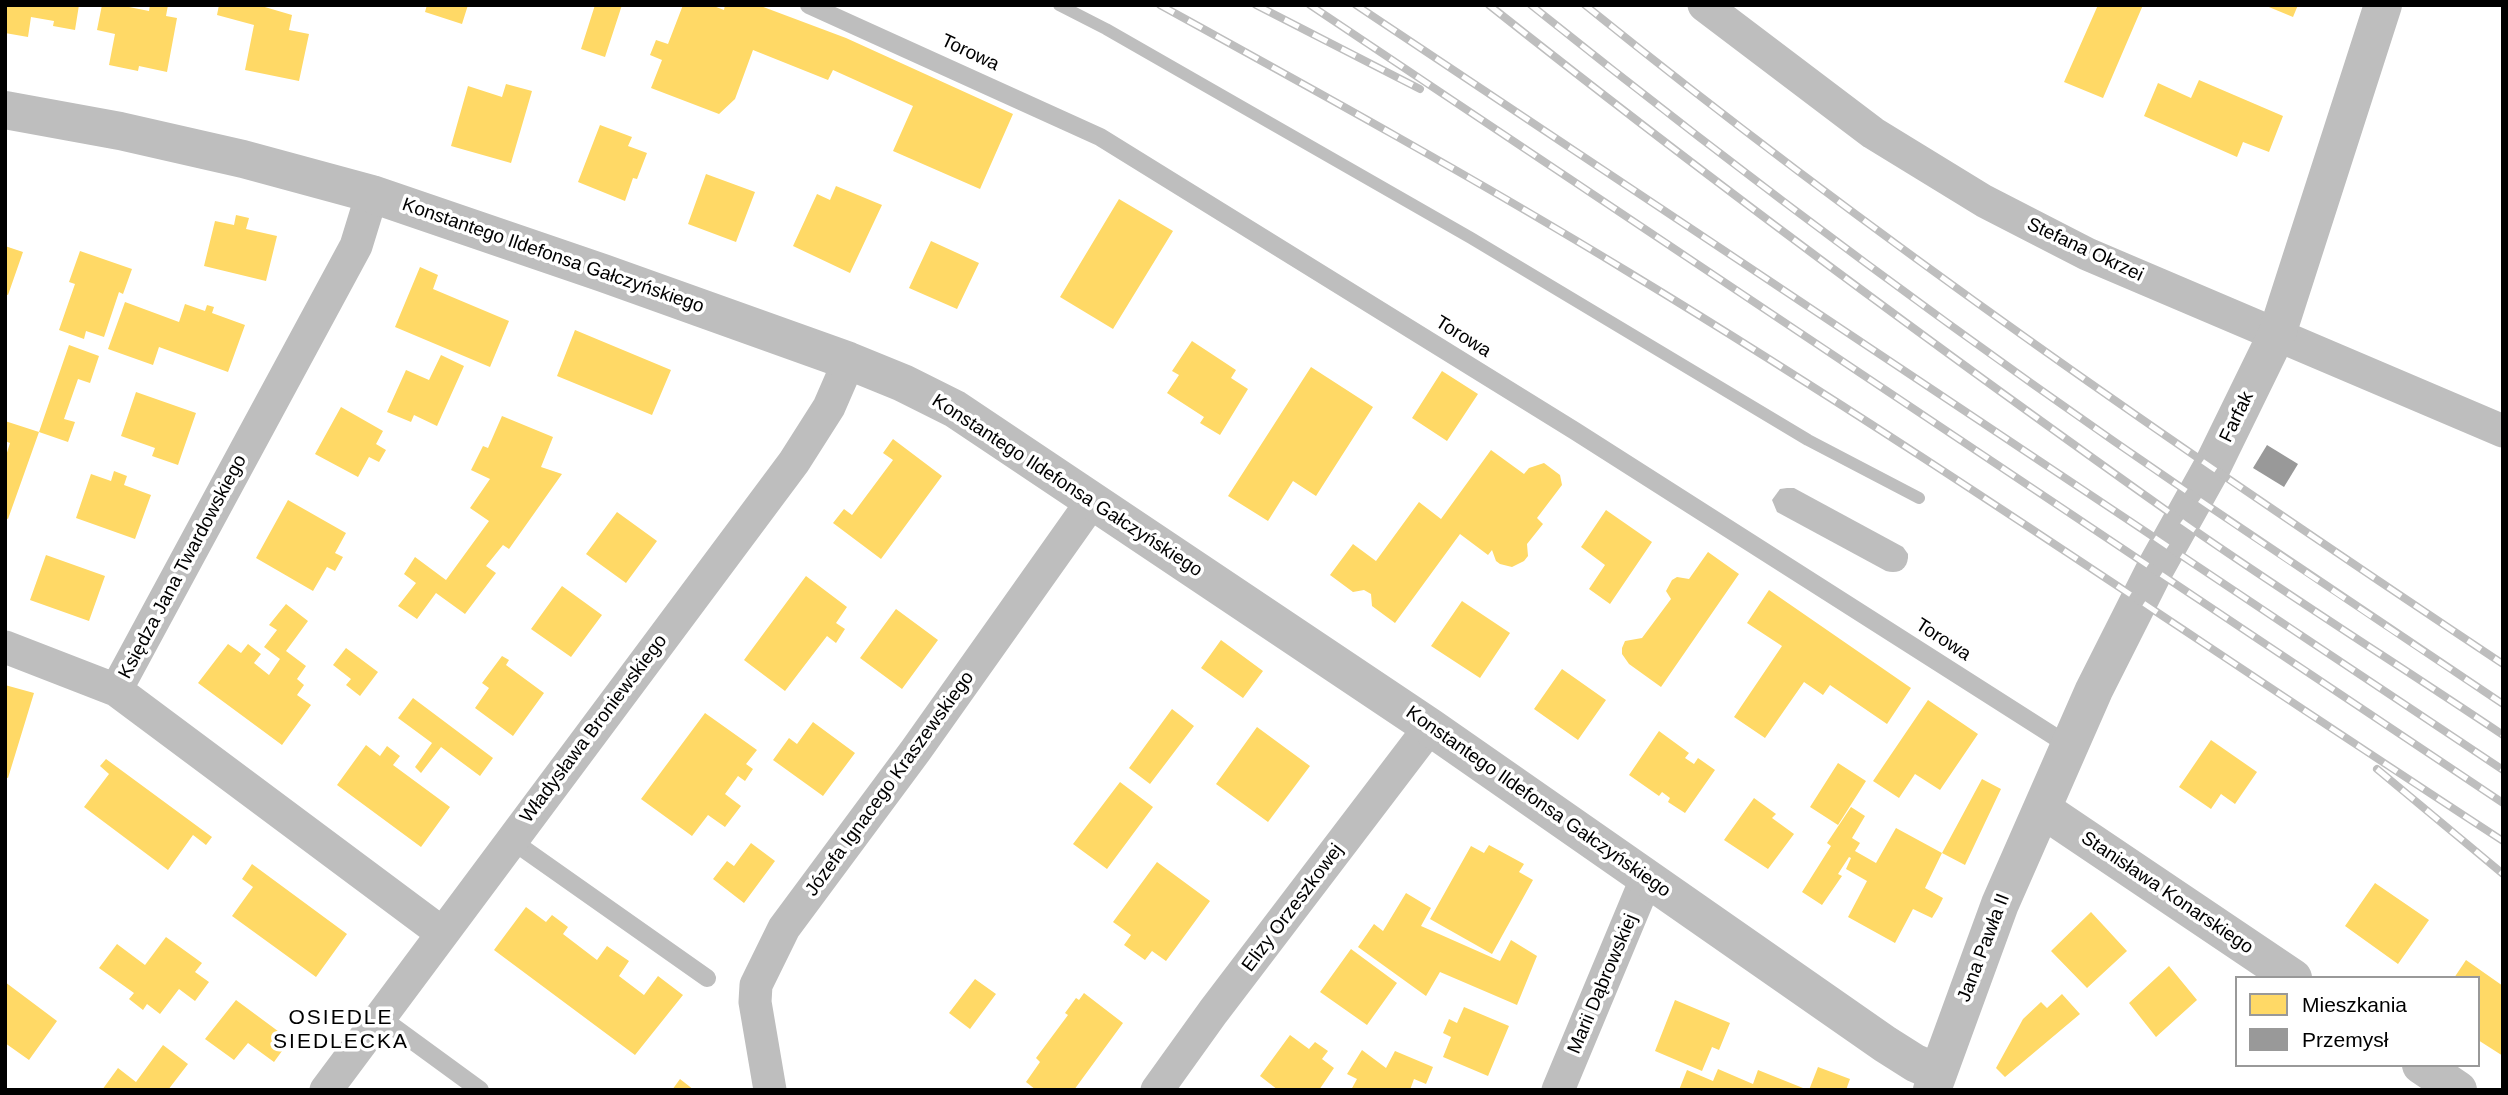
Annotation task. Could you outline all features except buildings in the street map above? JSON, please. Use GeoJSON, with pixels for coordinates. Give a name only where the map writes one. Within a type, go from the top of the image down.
{"type":"FeatureCollection","features":[{"type":"Feature","properties":{"kind":"street","name":"Stefana Okrzei"},"geometry":{"type":"LineString","coordinates":[[1704,5],[1873,133],[1984,201],[2087,254],[2503,431]]}},
{"type":"Feature","properties":{"kind":"street","name":"Farfak"},"geometry":{"type":"LineString","coordinates":[[2042,809],[2119,640],[2212,467],[2277,334],[2383,5]]}},
{"type":"Feature","properties":{"kind":"street","name":"Konstantego Ildefonsa Gałczyńskiego"},"geometry":{"type":"LineString","coordinates":[[5,110],[120,131],[230,156],[372,194],[849,361],[903,383],[955,409],[1430,727],[1915,1063],[1935,1081]]}},
{"type":"Feature","properties":{"kind":"street","name":"Księdza Jana Twardowskiego"},"geometry":{"type":"LineString","coordinates":[[372,194],[356,246],[116,690],[442,933]]}},
{"type":"Feature","properties":{"kind":"street","name":"Władysława Broniewskiego"},"geometry":{"type":"LineString","coordinates":[[326,1090],[794,462],[829,407],[849,361]]}},
{"type":"Feature","properties":{"kind":"street","name":"Józefa Ignacego Kraszewskiego"},"geometry":{"type":"LineString","coordinates":[[770,1090],[755,1002],[756,985],[784,928],[916,750],[1093,500]]}},
{"type":"Feature","properties":{"kind":"street"},"geometry":{"type":"LineString","coordinates":[[5,647],[116,690]]}},
{"type":"Feature","properties":{"kind":"street","name":"Elizy Orzeszkowej"},"geometry":{"type":"LineString","coordinates":[[1157,1090],[1213,1012],[1430,727]]}},
{"type":"Feature","properties":{"kind":"street","name":"Stanisława Konarskiego"},"geometry":{"type":"LineString","coordinates":[[2042,809],[2289,976]]}},
{"type":"Feature","properties":{"kind":"street","name":"Jana Pawła II"},"geometry":{"type":"LineString","coordinates":[[1935,1081],[2000,904],[2042,809]]}},
{"type":"Feature","properties":{"kind":"street","name":"Marii Dąbrowskiej"},"geometry":{"type":"LineString","coordinates":[[1558,1090],[1647,877]]}},
{"type":"Feature","properties":{"kind":"street"},"geometry":{"type":"LineString","coordinates":[[2424,1067],[2458,1090]]}},
{"type":"Feature","properties":{"kind":"lane","name":"Torowa"},"geometry":{"type":"LineString","coordinates":[[809,5],[1100,137],[1575,431],[2071,747]]}},
{"type":"Feature","properties":{"kind":"lane"},"geometry":{"type":"LineString","coordinates":[[511,840],[708,978]]}},
{"type":"Feature","properties":{"kind":"lane"},"geometry":{"type":"LineString","coordinates":[[380,1017],[480,1090]]}},
{"type":"Feature","properties":{"kind":"shaded area"},"geometry":{"type":"Polygon","coordinates":[[[1794,488],[1903,547],[1908,554],[1905,567],[1895,572],[1886,571],[1777,512],[1772,500],[1780,489],[1794,488]]]}},
{"type":"Feature","properties":{"kind":"waterway"},"geometry":{"type":"LineString","coordinates":[[1059,5],[1106,29],[1471,238],[1808,440],[1919,498]]}},
{"type":"Feature","properties":{"kind":"railway"},"geometry":{"type":"LineString","coordinates":[[1160,5],[1514,204],[1741,341],[1960,482],[2503,841]]}},
{"type":"Feature","properties":{"kind":"railway"},"geometry":{"type":"LineString","coordinates":[[1256,5],[1420,89]]}},
{"type":"Feature","properties":{"kind":"railway"},"geometry":{"type":"LineString","coordinates":[[1310,5],[2503,803]]}},
{"type":"Feature","properties":{"kind":"railway"},"geometry":{"type":"LineString","coordinates":[[1356,5],[2503,770]]}},
{"type":"Feature","properties":{"kind":"railway"},"geometry":{"type":"LineString","coordinates":[[1489,5],[1746,204],[2008,397],[2184,523],[2503,735]]}},
{"type":"Feature","properties":{"kind":"railway"},"geometry":{"type":"LineString","coordinates":[[1531,5],[1777,196],[2028,381],[2503,704]]}},
{"type":"Feature","properties":{"kind":"railway"},"geometry":{"type":"LineString","coordinates":[[1585,5],[1696,93],[1921,263],[2268,506],[2503,664]]}},
{"type":"Feature","properties":{"kind":"railway"},"geometry":{"type":"LineString","coordinates":[[2377,769],[2503,874]]}},
{"type":"Feature","properties":{"kind":"district","name":"OSIEDLE SIEDLECKA"},"geometry":{"type":"Point","coordinates":[341,1030]}}]}
